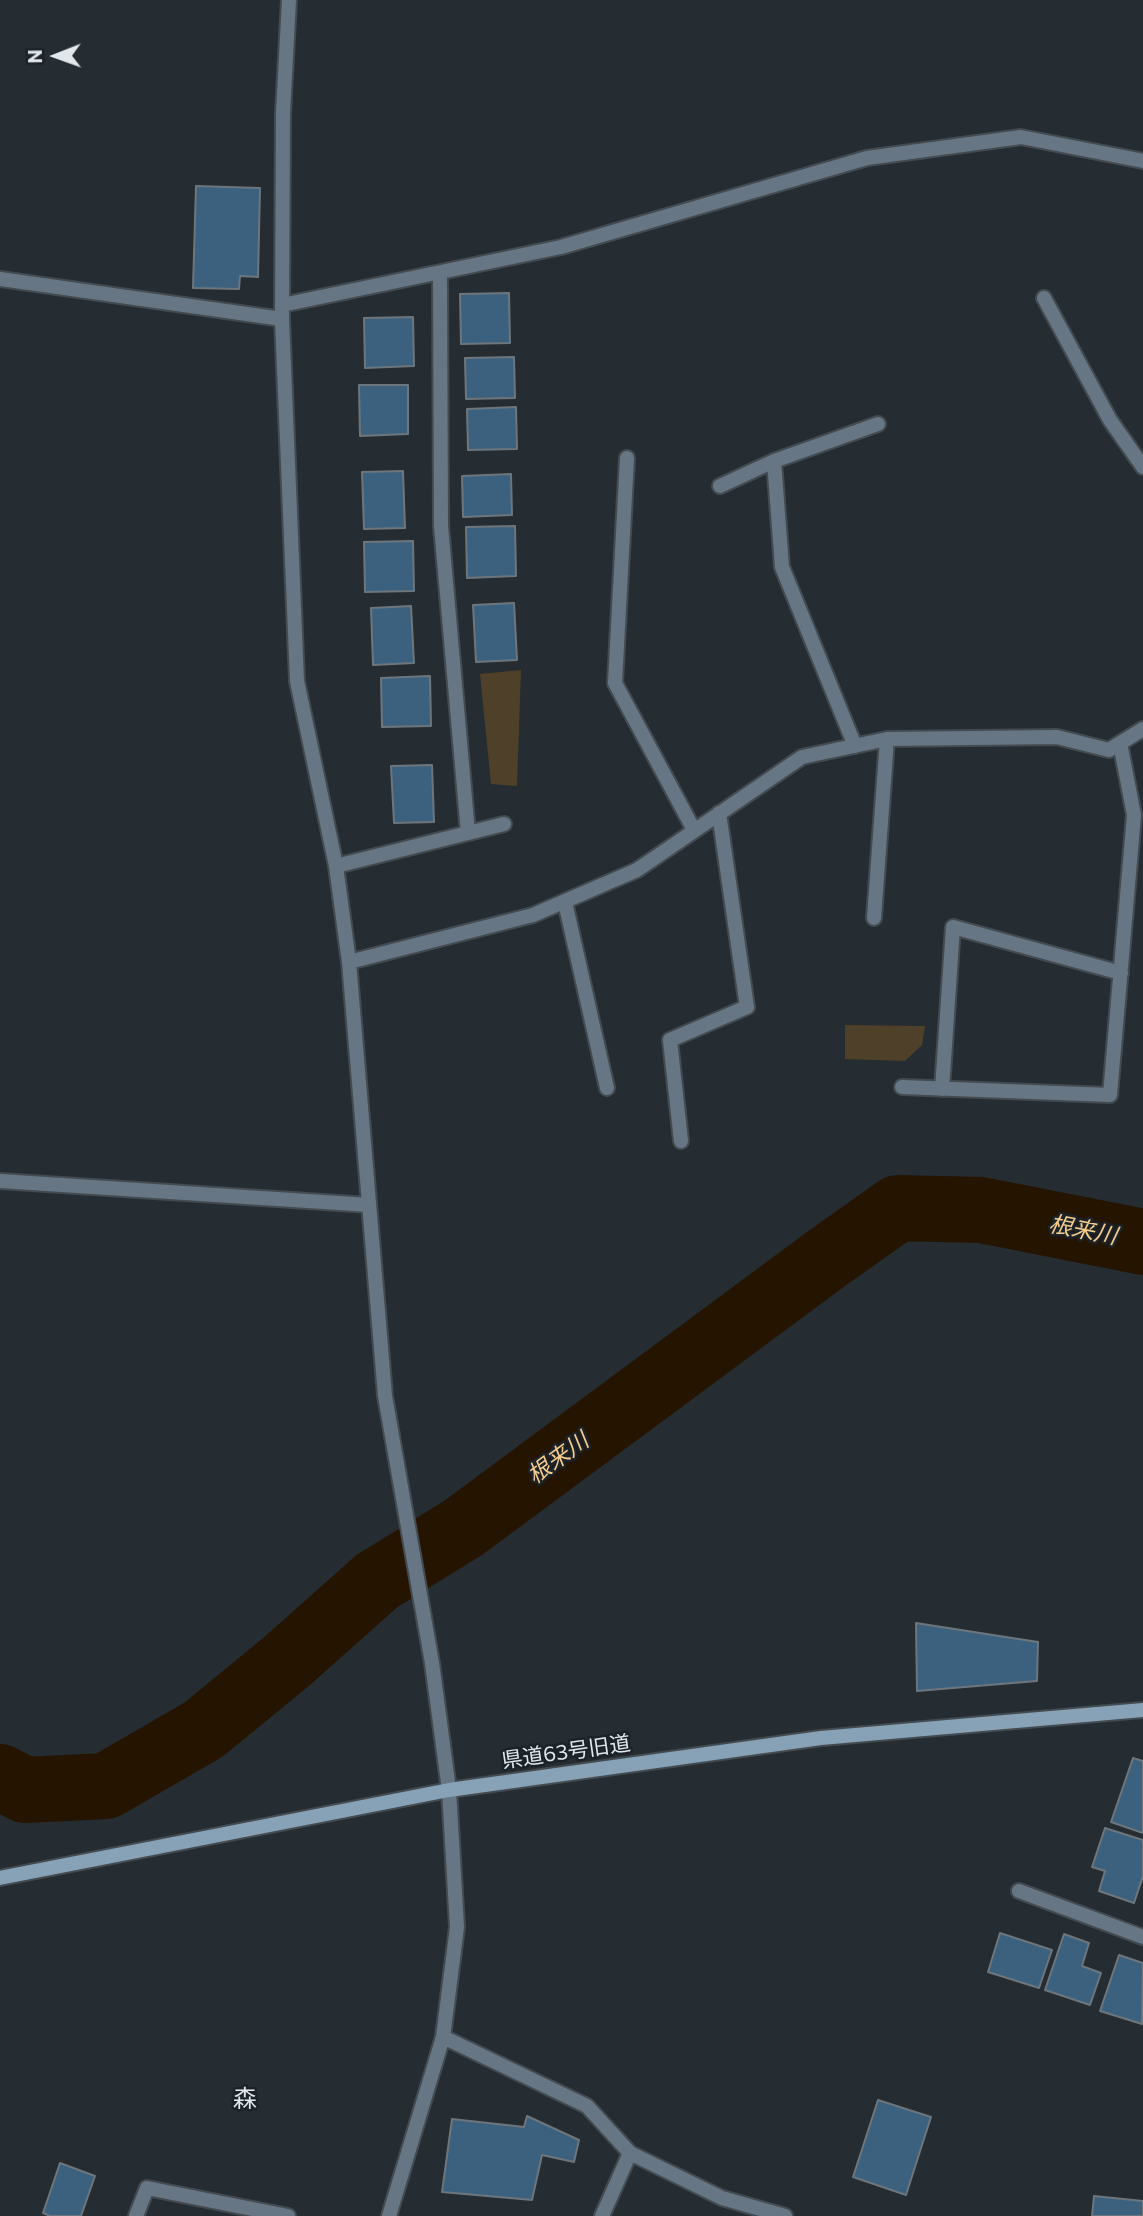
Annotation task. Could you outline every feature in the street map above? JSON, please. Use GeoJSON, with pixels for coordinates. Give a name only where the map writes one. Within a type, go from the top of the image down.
{"type":"FeatureCollection","features":[{"type":"Feature","properties":{"kind":"street"},"geometry":{"type":"LineString","coordinates":[[289,0],[283,113],[282,312],[297,681],[336,866],[349,962],[385,1395],[432,1662],[449,1790],[457,1927],[443,2036],[389,2216]]}},
{"type":"Feature","properties":{"kind":"street"},"geometry":{"type":"LineString","coordinates":[[0,279],[282,312],[440,273],[561,247],[867,158],[1021,137],[1143,161]]}},
{"type":"Feature","properties":{"kind":"street"},"geometry":{"type":"LineString","coordinates":[[440,273],[441,526],[468,833]]}},
{"type":"Feature","properties":{"kind":"street"},"geometry":{"type":"LineString","coordinates":[[1044,298],[1110,420],[1143,467]]}},
{"type":"Feature","properties":{"kind":"street"},"geometry":{"type":"LineString","coordinates":[[720,485],[774,461],[878,424]]}},
{"type":"Feature","properties":{"kind":"street"},"geometry":{"type":"LineString","coordinates":[[627,458],[615,683],[694,830]]}},
{"type":"Feature","properties":{"kind":"street"},"geometry":{"type":"LineString","coordinates":[[774,461],[782,567],[855,746]]}},
{"type":"Feature","properties":{"kind":"street"},"geometry":{"type":"LineString","coordinates":[[349,962],[533,915],[637,870],[802,757],[887,739],[1057,737],[1109,750],[1143,729]]}},
{"type":"Feature","properties":{"kind":"street"},"geometry":{"type":"LineString","coordinates":[[874,918],[887,739]]}},
{"type":"Feature","properties":{"kind":"street"},"geometry":{"type":"LineString","coordinates":[[902,1087],[1110,1095],[1134,815],[1120,743]]}},
{"type":"Feature","properties":{"kind":"street"},"geometry":{"type":"LineString","coordinates":[[681,1141],[670,1040],[747,1007],[719,813]]}},
{"type":"Feature","properties":{"kind":"street"},"geometry":{"type":"LineString","coordinates":[[336,866],[504,824]]}},
{"type":"Feature","properties":{"kind":"street"},"geometry":{"type":"LineString","coordinates":[[565,901],[607,1088]]}},
{"type":"Feature","properties":{"kind":"street"},"geometry":{"type":"LineString","coordinates":[[942,1089],[953,927],[1121,972]]}},
{"type":"Feature","properties":{"kind":"street"},"geometry":{"type":"LineString","coordinates":[[0,1181],[369,1205]]}},
{"type":"Feature","properties":{"kind":"street","name":"県道63号旧道"},"geometry":{"type":"LineString","coordinates":[[0,1878],[449,1790],[821,1738],[1143,1710]]}},
{"type":"Feature","properties":{"kind":"street"},"geometry":{"type":"LineString","coordinates":[[1019,1891],[1143,1937]]}},
{"type":"Feature","properties":{"kind":"street"},"geometry":{"type":"LineString","coordinates":[[443,2036],[587,2106],[630,2152],[722,2198],[785,2216]]}},
{"type":"Feature","properties":{"kind":"street"},"geometry":{"type":"LineString","coordinates":[[602,2216],[630,2152]]}},
{"type":"Feature","properties":{"kind":"street"},"geometry":{"type":"LineString","coordinates":[[136,2216],[147,2188],[288,2216]]}},
{"type":"Feature","properties":{"kind":"shaded area"},"geometry":{"type":"Polygon","coordinates":[[[521,670],[517,786],[491,784],[480,674],[521,670]]]}},
{"type":"Feature","properties":{"kind":"shaded area"},"geometry":{"type":"Polygon","coordinates":[[[845,1025],[925,1026],[922,1045],[905,1061],[845,1059],[845,1025]]]}},
{"type":"Feature","properties":{"kind":"building"},"geometry":{"type":"Polygon","coordinates":[[[196,186],[260,188],[258,277],[240,276],[239,289],[193,288],[196,186]]]}},
{"type":"Feature","properties":{"kind":"building"},"geometry":{"type":"Polygon","coordinates":[[[509,293],[510,343],[461,344],[460,294],[509,293]]]}},
{"type":"Feature","properties":{"kind":"building"},"geometry":{"type":"Polygon","coordinates":[[[413,317],[414,366],[365,368],[364,318],[413,317]]]}},
{"type":"Feature","properties":{"kind":"building"},"geometry":{"type":"Polygon","coordinates":[[[514,357],[515,398],[466,399],[465,358],[514,357]]]}},
{"type":"Feature","properties":{"kind":"building"},"geometry":{"type":"Polygon","coordinates":[[[359,385],[408,385],[408,434],[360,436],[359,385]]]}},
{"type":"Feature","properties":{"kind":"building"},"geometry":{"type":"Polygon","coordinates":[[[516,407],[517,449],[468,450],[467,409],[516,407]]]}},
{"type":"Feature","properties":{"kind":"building"},"geometry":{"type":"Polygon","coordinates":[[[403,471],[405,528],[364,529],[362,472],[403,471]]]}},
{"type":"Feature","properties":{"kind":"building"},"geometry":{"type":"Polygon","coordinates":[[[511,474],[512,515],[463,517],[462,476],[511,474]]]}},
{"type":"Feature","properties":{"kind":"building"},"geometry":{"type":"Polygon","coordinates":[[[515,526],[516,576],[467,578],[466,527],[515,526]]]}},
{"type":"Feature","properties":{"kind":"building"},"geometry":{"type":"Polygon","coordinates":[[[413,541],[414,591],[365,592],[364,542],[413,541]]]}},
{"type":"Feature","properties":{"kind":"building"},"geometry":{"type":"Polygon","coordinates":[[[514,603],[517,660],[476,662],[473,605],[514,603]]]}},
{"type":"Feature","properties":{"kind":"building"},"geometry":{"type":"Polygon","coordinates":[[[411,606],[414,663],[373,665],[371,608],[411,606]]]}},
{"type":"Feature","properties":{"kind":"building"},"geometry":{"type":"Polygon","coordinates":[[[430,676],[431,726],[382,727],[381,678],[430,676]]]}},
{"type":"Feature","properties":{"kind":"building"},"geometry":{"type":"Polygon","coordinates":[[[432,765],[434,822],[394,823],[391,766],[432,765]]]}},
{"type":"Feature","properties":{"kind":"building"},"geometry":{"type":"Polygon","coordinates":[[[916,1623],[1038,1642],[1037,1681],[917,1691],[916,1623]]]}},
{"type":"Feature","properties":{"kind":"building"},"geometry":{"type":"Polygon","coordinates":[[[1133,1758],[1143,1761],[1143,1833],[1111,1822],[1133,1758]]]}},
{"type":"Feature","properties":{"kind":"building"},"geometry":{"type":"Polygon","coordinates":[[[1105,1828],[1143,1840],[1143,1876],[1134,1903],[1099,1891],[1105,1871],[1092,1867],[1105,1828]]]}},
{"type":"Feature","properties":{"kind":"building"},"geometry":{"type":"Polygon","coordinates":[[[1000,1933],[1052,1950],[1039,1988],[988,1972],[1000,1933]]]}},
{"type":"Feature","properties":{"kind":"building"},"geometry":{"type":"Polygon","coordinates":[[[1064,1934],[1089,1943],[1082,1966],[1101,1973],[1090,2005],[1045,1990],[1064,1934]]]}},
{"type":"Feature","properties":{"kind":"building"},"geometry":{"type":"Polygon","coordinates":[[[1119,1955],[1143,1963],[1142,2024],[1100,2011],[1119,1955]]]}},
{"type":"Feature","properties":{"kind":"building"},"geometry":{"type":"Polygon","coordinates":[[[878,2100],[931,2117],[906,2195],[853,2177],[878,2100]]]}},
{"type":"Feature","properties":{"kind":"building"},"geometry":{"type":"Polygon","coordinates":[[[527,2116],[579,2140],[574,2162],[542,2155],[532,2200],[442,2192],[452,2119],[524,2127],[527,2116]]]}},
{"type":"Feature","properties":{"kind":"building"},"geometry":{"type":"Polygon","coordinates":[[[60,2163],[95,2176],[81,2216],[50,2216],[43,2213],[60,2163]]]}},
{"type":"Feature","properties":{"kind":"building"},"geometry":{"type":"Polygon","coordinates":[[[1094,2196],[1143,2201],[1143,2216],[1092,2216],[1094,2196]]]}},
{"type":"Feature","properties":{"kind":"waterway","name":"根来川"},"geometry":{"type":"LineString","coordinates":[[0,1777],[25,1790],[106,1786],[203,1730],[286,1662],[377,1581],[463,1528],[898,1208],[981,1210],[1143,1242]]}},
{"type":"Feature","properties":{"kind":"district","name":"森"},"geometry":{"type":"Point","coordinates":[245,2099]}}]}
